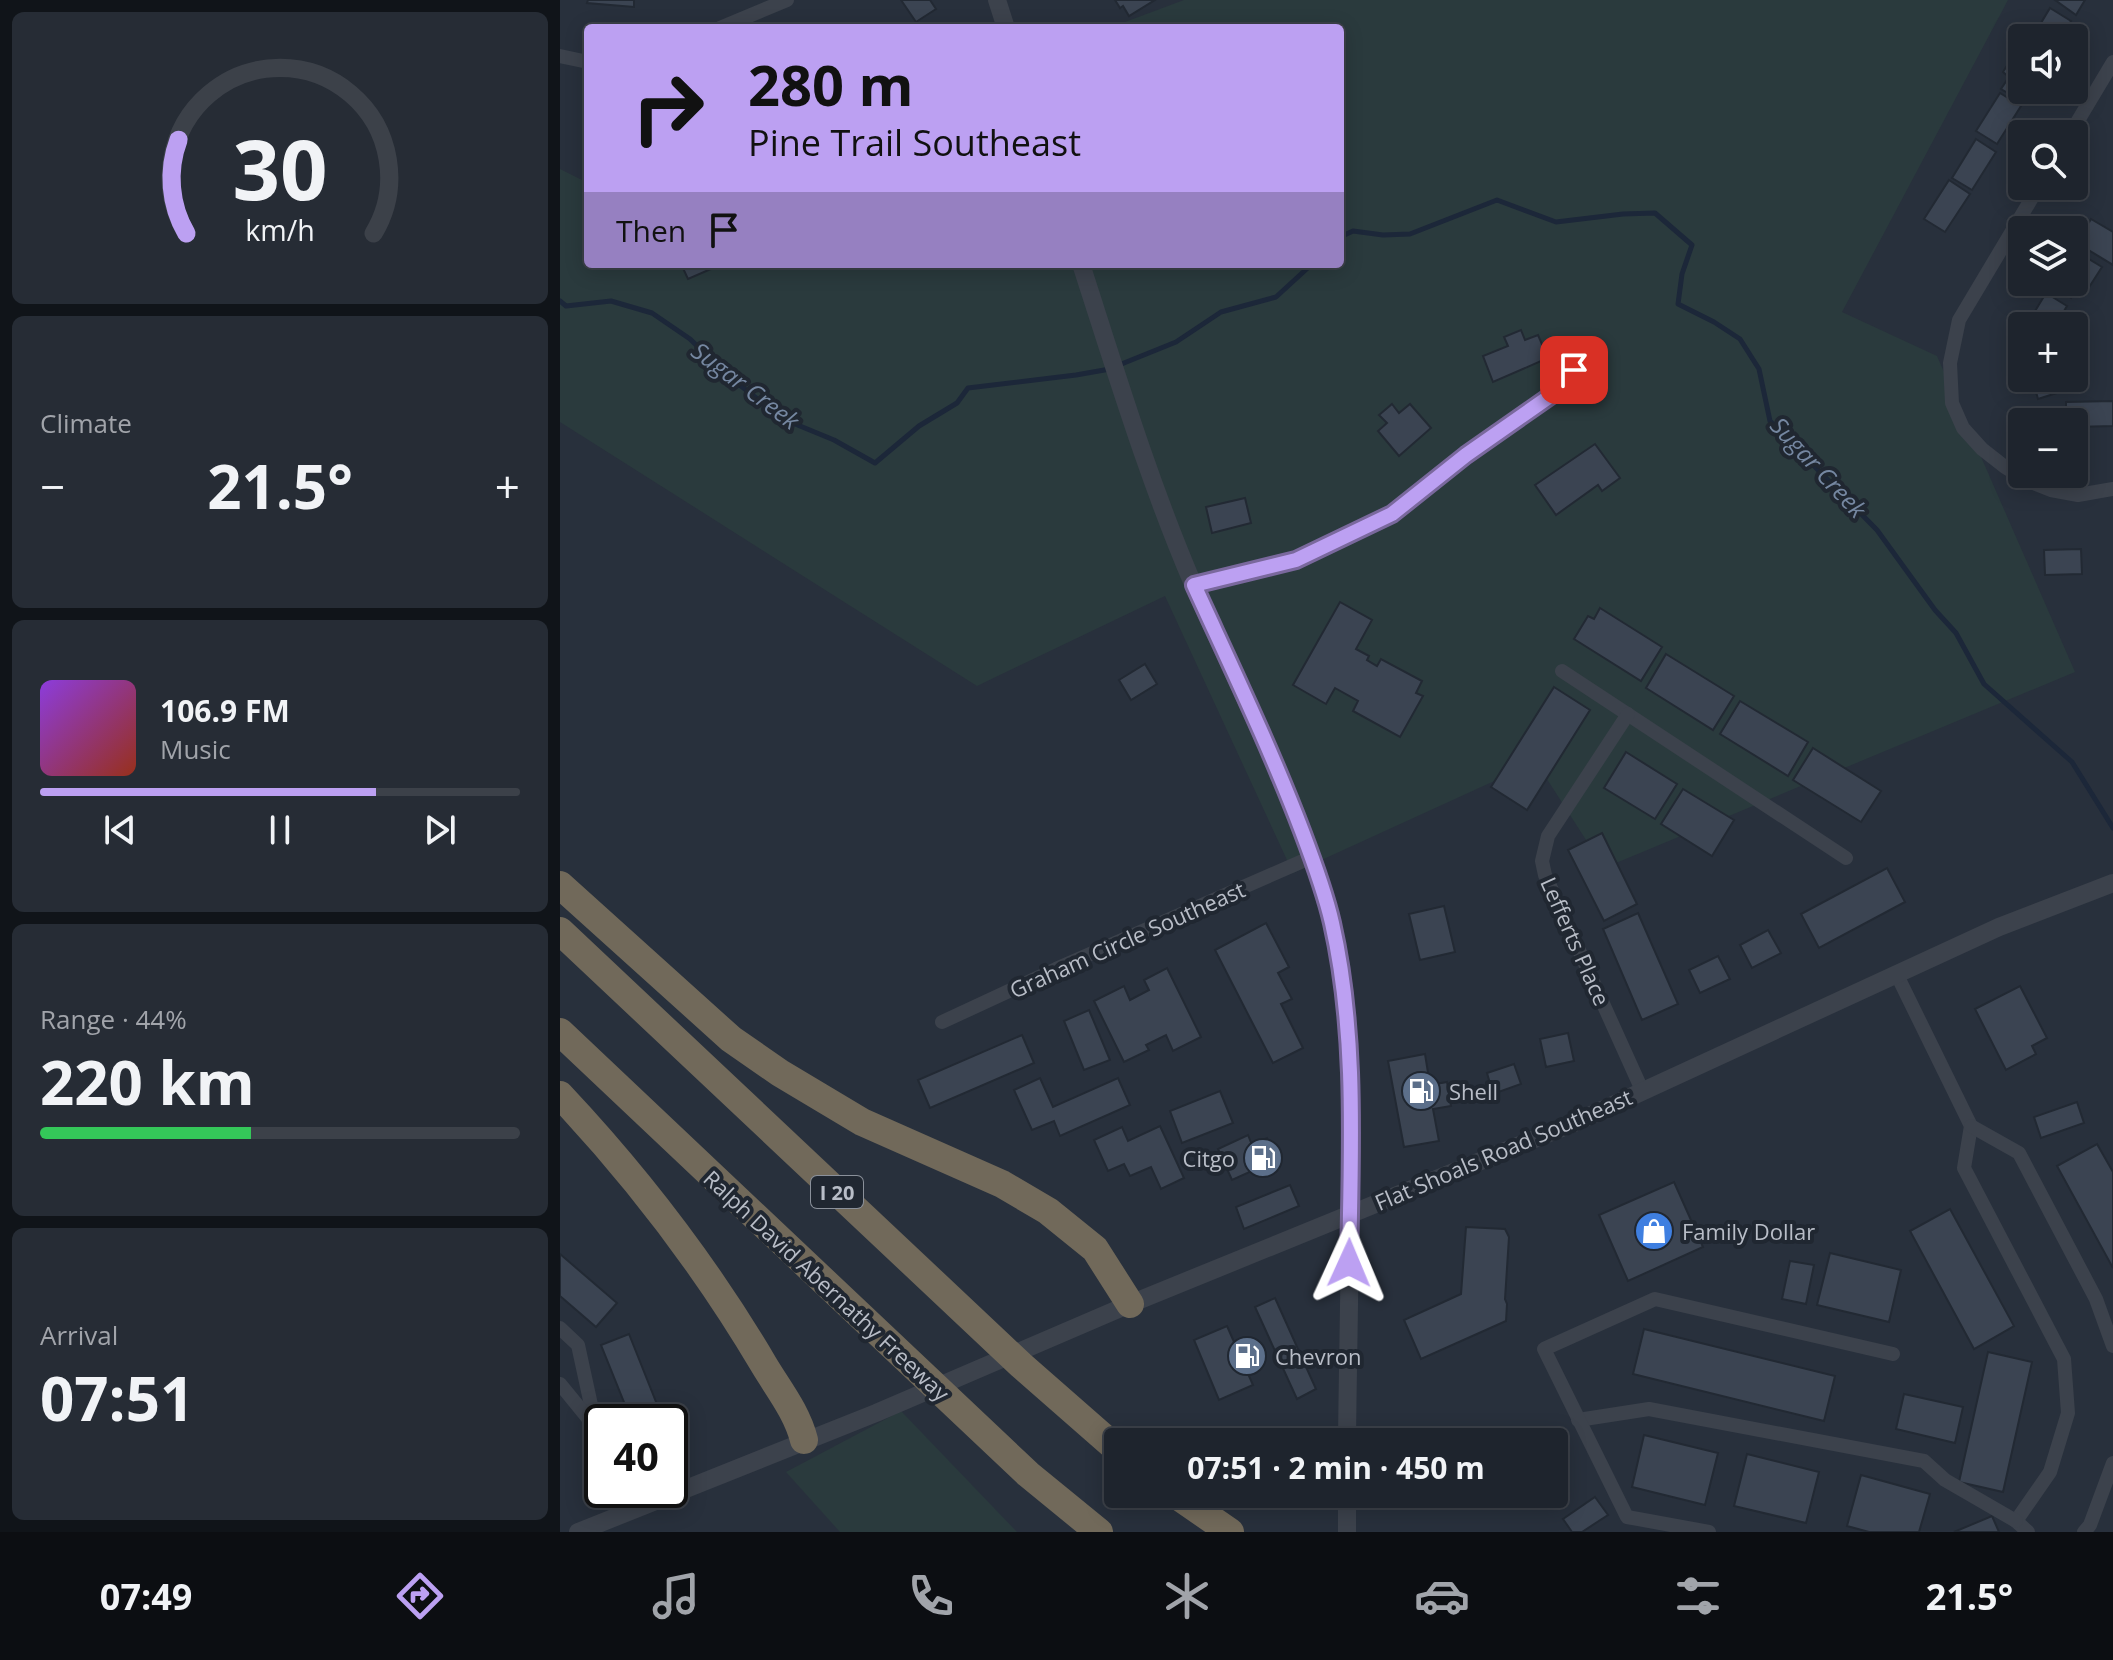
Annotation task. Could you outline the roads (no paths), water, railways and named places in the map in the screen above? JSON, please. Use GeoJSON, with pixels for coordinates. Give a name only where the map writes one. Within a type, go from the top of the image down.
{"type":"FeatureCollection","features":[{"type":"Feature","properties":{"kind":"highway"},"geometry":{"type":"LineString","coordinates":[[560,885],[731,1039],[780,1073],[862,1122],[1002,1184],[1048,1211],[1095,1249],[1130,1304]]}},
{"type":"Feature","properties":{"kind":"highway","name":"I 20"},"geometry":{"type":"LineString","coordinates":[[560,931],[998,1344],[1104,1439]]}},
{"type":"Feature","properties":{"kind":"highway","name":"Ralph David Abernathy Freeway"},"geometry":{"type":"LineString","coordinates":[[560,1032],[1016,1463],[1099,1532]]}},
{"type":"Feature","properties":{"kind":"highway"},"geometry":{"type":"LineString","coordinates":[[560,1095],[670,1222],[799,1418],[804,1440]]}},
{"type":"Feature","properties":{"kind":"highway"},"geometry":{"type":"LineString","coordinates":[[1195,1508],[1230,1532]]}},
{"type":"Feature","properties":{"kind":"street"},"geometry":{"type":"LineString","coordinates":[[730,24],[787,0]]}},
{"type":"Feature","properties":{"kind":"street"},"geometry":{"type":"LineString","coordinates":[[997,0],[1005,24]]}},
{"type":"Feature","properties":{"kind":"street"},"geometry":{"type":"LineString","coordinates":[[560,56],[584,61]]}},
{"type":"Feature","properties":{"kind":"street"},"geometry":{"type":"LineString","coordinates":[[2078,120],[2113,62]]}},
{"type":"Feature","properties":{"kind":"street"},"geometry":{"type":"LineString","coordinates":[[2031,200],[1959,320],[1950,363],[1952,403],[1963,428],[1982,449],[2028,481],[2051,490],[2078,495],[2113,489]]}},
{"type":"Feature","properties":{"kind":"street"},"geometry":{"type":"LineString","coordinates":[[1082,268],[1150,480],[1194,585],[1281,775],[1332,921],[1341,974],[1350,1067],[1347,1428]]}},
{"type":"Feature","properties":{"kind":"street"},"geometry":{"type":"LineString","coordinates":[[1194,585],[1296,560],[1392,514],[1466,455],[1556,392],[1574,370]]}},
{"type":"Feature","properties":{"kind":"street"},"geometry":{"type":"LineString","coordinates":[[1562,671],[1846,858]]}},
{"type":"Feature","properties":{"kind":"street","name":"Lefferts Place"},"geometry":{"type":"LineString","coordinates":[[1628,714],[1548,836],[1542,861],[1545,875],[1642,1090]]}},
{"type":"Feature","properties":{"kind":"street","name":"Graham Circle Southeast"},"geometry":{"type":"LineString","coordinates":[[942,1022],[1312,857]]}},
{"type":"Feature","properties":{"kind":"street","name":"Flat Shoals Road Southeast"},"geometry":{"type":"LineString","coordinates":[[578,1532],[876,1413],[1130,1304],[1574,1123],[1999,927],[2113,883]]}},
{"type":"Feature","properties":{"kind":"street"},"geometry":{"type":"LineString","coordinates":[[1896,973],[1971,1126],[2019,1153],[2096,1299],[2113,1346]]}},
{"type":"Feature","properties":{"kind":"street"},"geometry":{"type":"LineString","coordinates":[[1971,1126],[1964,1168],[2064,1359],[2068,1413],[2050,1472],[2016,1521]]}},
{"type":"Feature","properties":{"kind":"street"},"geometry":{"type":"LineString","coordinates":[[1709,1532],[1628,1524],[1544,1349],[1655,1299],[1893,1354]]}},
{"type":"Feature","properties":{"kind":"street"},"geometry":{"type":"LineString","coordinates":[[560,1328],[578,1345],[592,1404]]}},
{"type":"Feature","properties":{"kind":"street"},"geometry":{"type":"LineString","coordinates":[[560,1384],[584,1415]]}},
{"type":"Feature","properties":{"kind":"street"},"geometry":{"type":"LineString","coordinates":[[1578,1420],[1649,1409],[1924,1461],[1945,1480],[2016,1521],[2028,1532]]}},
{"type":"Feature","properties":{"kind":"street"},"geometry":{"type":"LineString","coordinates":[[2084,1532],[2090,1525],[2113,1463]]}},
{"type":"Feature","properties":{"kind":"street"},"geometry":{"type":"LineString","coordinates":[[1347,1508],[1347,1532]]}},
{"type":"Feature","properties":{"kind":"waterway","name":"Sugar Creek"},"geometry":{"type":"LineString","coordinates":[[1344,235],[1353,231],[1383,235],[1410,234],[1497,200],[1556,222],[1655,213],[1692,245],[1682,274],[1678,304],[1740,339],[1759,369],[1770,421],[1877,530],[1935,610],[1956,633],[1984,684],[2072,762],[2113,828]]}},
{"type":"Feature","properties":{"kind":"waterway","name":"Sugar Creek"},"geometry":{"type":"LineString","coordinates":[[1119,365],[1176,342],[1221,312],[1276,297],[1308,268]]}},
{"type":"Feature","properties":{"kind":"waterway","name":"Sugar Creek"},"geometry":{"type":"LineString","coordinates":[[560,301],[566,306],[611,301],[652,313],[690,339],[727,375],[783,419],[834,440],[875,463],[919,426],[957,403],[968,388],[1110,369]]}},
{"type":"Feature","properties":{"kind":"place","name":"Shell"},"geometry":{"type":"Point","coordinates":[1421,1091]}},
{"type":"Feature","properties":{"kind":"place","name":"Citgo"},"geometry":{"type":"Point","coordinates":[1263,1158]}},
{"type":"Feature","properties":{"kind":"place","name":"Family Dollar"},"geometry":{"type":"Point","coordinates":[1654,1231]}},
{"type":"Feature","properties":{"kind":"place","name":"Chevron"},"geometry":{"type":"Point","coordinates":[1247,1356]}}]}
